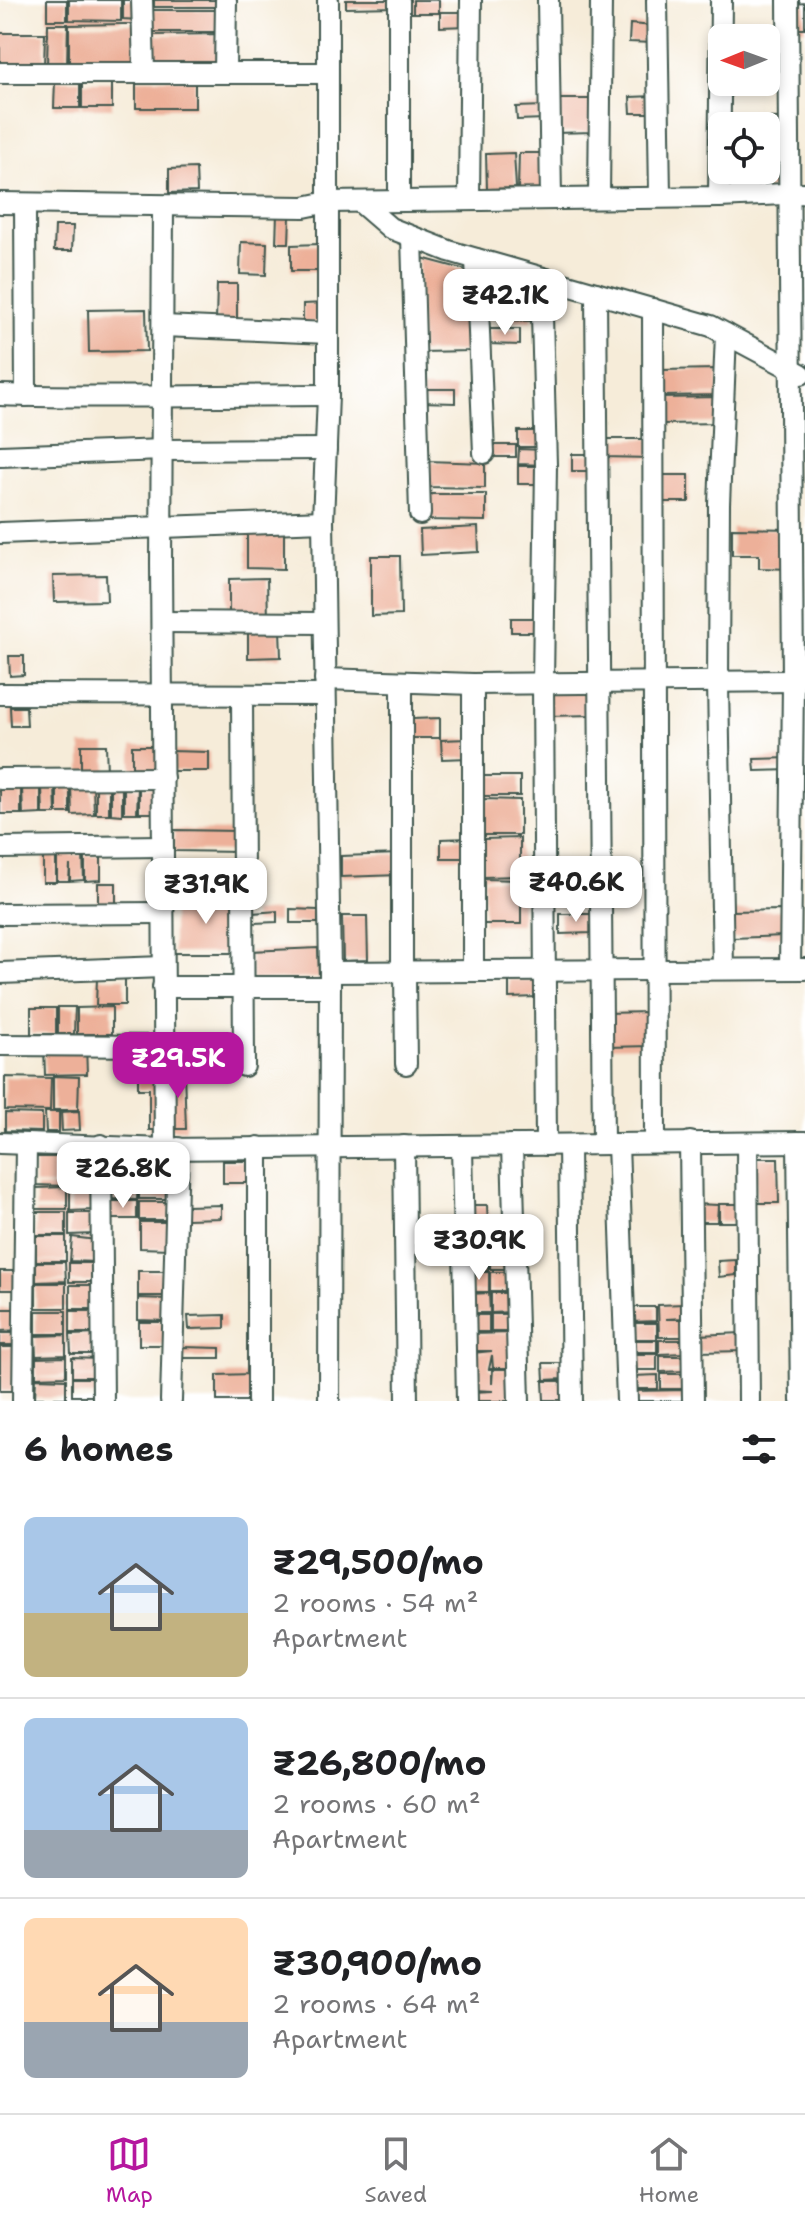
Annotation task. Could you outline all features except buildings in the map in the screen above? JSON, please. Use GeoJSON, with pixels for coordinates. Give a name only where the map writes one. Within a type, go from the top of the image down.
{"type":"FeatureCollection","features":[{"type":"Feature","properties":{"kind":"street"},"geometry":{"type":"LineString","coordinates":[[142,0],[144,72]]}},
{"type":"Feature","properties":{"kind":"street"},"geometry":{"type":"LineString","coordinates":[[225,72],[226,0]]}},
{"type":"Feature","properties":{"kind":"street"},"geometry":{"type":"LineString","coordinates":[[328,0],[328,395],[323,521],[330,979],[329,1401]]}},
{"type":"Feature","properties":{"kind":"street"},"geometry":{"type":"LineString","coordinates":[[399,0],[399,201]]}},
{"type":"Feature","properties":{"kind":"street"},"geometry":{"type":"LineString","coordinates":[[469,199],[471,0]]}},
{"type":"Feature","properties":{"kind":"street"},"geometry":{"type":"LineString","coordinates":[[548,0],[551,199]]}},
{"type":"Feature","properties":{"kind":"street"},"geometry":{"type":"LineString","coordinates":[[599,197],[601,0]]}},
{"type":"Feature","properties":{"kind":"street"},"geometry":{"type":"LineString","coordinates":[[657,0],[660,196]]}},
{"type":"Feature","properties":{"kind":"street"},"geometry":{"type":"LineString","coordinates":[[719,197],[721,0]]}},
{"type":"Feature","properties":{"kind":"street"},"geometry":{"type":"LineString","coordinates":[[0,973],[163,977],[243,987],[404,971],[798,969],[793,681],[798,372],[796,37],[788,0]]}},
{"type":"Feature","properties":{"kind":"street"},"geometry":{"type":"LineString","coordinates":[[0,73],[328,73]]}},
{"type":"Feature","properties":{"kind":"street"},"geometry":{"type":"LineString","coordinates":[[0,203],[304,207],[328,202],[719,197],[797,193]]}},
{"type":"Feature","properties":{"kind":"street"},"geometry":{"type":"LineString","coordinates":[[361,203],[390,228],[412,237],[476,259],[711,326],[798,372]]}},
{"type":"Feature","properties":{"kind":"street"},"geometry":{"type":"LineString","coordinates":[[25,204],[26,396]]}},
{"type":"Feature","properties":{"kind":"street"},"geometry":{"type":"LineString","coordinates":[[163,206],[163,1046],[171,1148],[171,1401]]}},
{"type":"Feature","properties":{"kind":"street"},"geometry":{"type":"LineString","coordinates":[[412,237],[420,514]]}},
{"type":"Feature","properties":{"kind":"street"},"geometry":{"type":"LineString","coordinates":[[476,259],[484,453]]}},
{"type":"Feature","properties":{"kind":"street"},"geometry":{"type":"LineString","coordinates":[[541,278],[546,465],[543,683],[546,1145]]}},
{"type":"Feature","properties":{"kind":"street"},"geometry":{"type":"LineString","coordinates":[[596,293],[602,970],[627,1401]]}},
{"type":"Feature","properties":{"kind":"street"},"geometry":{"type":"LineString","coordinates":[[653,309],[655,1143]]}},
{"type":"Feature","properties":{"kind":"street"},"geometry":{"type":"LineString","coordinates":[[163,326],[328,333]]}},
{"type":"Feature","properties":{"kind":"street"},"geometry":{"type":"LineString","coordinates":[[723,969],[718,683],[719,504],[726,334]]}},
{"type":"Feature","properties":{"kind":"street"},"geometry":{"type":"LineString","coordinates":[[0,395],[92,398],[328,395]]}},
{"type":"Feature","properties":{"kind":"street"},"geometry":{"type":"LineString","coordinates":[[0,456],[163,450],[326,449]]}},
{"type":"Feature","properties":{"kind":"street"},"geometry":{"type":"LineString","coordinates":[[0,533],[323,521]]}},
{"type":"Feature","properties":{"kind":"street"},"geometry":{"type":"LineString","coordinates":[[162,622],[324,623]]}},
{"type":"Feature","properties":{"kind":"street"},"geometry":{"type":"LineString","coordinates":[[0,694],[242,695],[402,682],[793,681]]}},
{"type":"Feature","properties":{"kind":"street"},"geometry":{"type":"LineString","coordinates":[[402,682],[406,1064]]}},
{"type":"Feature","properties":{"kind":"street"},"geometry":{"type":"LineString","coordinates":[[473,684],[473,969]]}},
{"type":"Feature","properties":{"kind":"street"},"geometry":{"type":"LineString","coordinates":[[242,695],[244,1066]]}},
{"type":"Feature","properties":{"kind":"street"},"geometry":{"type":"LineString","coordinates":[[0,779],[163,778]]}},
{"type":"Feature","properties":{"kind":"street"},"geometry":{"type":"LineString","coordinates":[[0,848],[162,846]]}},
{"type":"Feature","properties":{"kind":"street"},"geometry":{"type":"LineString","coordinates":[[0,914],[163,913]]}},
{"type":"Feature","properties":{"kind":"street"},"geometry":{"type":"LineString","coordinates":[[0,1045],[163,1046]]}},
{"type":"Feature","properties":{"kind":"street"},"geometry":{"type":"LineString","coordinates":[[690,1142],[693,1401]]}},
{"type":"Feature","properties":{"kind":"street"},"geometry":{"type":"LineString","coordinates":[[0,1143],[171,1148],[801,1142],[801,1401]]}},
{"type":"Feature","properties":{"kind":"street"},"geometry":{"type":"LineString","coordinates":[[747,1143],[749,1401]]}},
{"type":"Feature","properties":{"kind":"street"},"geometry":{"type":"LineString","coordinates":[[23,1401],[26,1144]]}},
{"type":"Feature","properties":{"kind":"street"},"geometry":{"type":"LineString","coordinates":[[101,1145],[103,1401]]}},
{"type":"Feature","properties":{"kind":"street"},"geometry":{"type":"LineString","coordinates":[[512,1145],[519,1401]]}},
{"type":"Feature","properties":{"kind":"street"},"geometry":{"type":"LineString","coordinates":[[569,1145],[572,1401]]}},
{"type":"Feature","properties":{"kind":"street"},"geometry":{"type":"LineString","coordinates":[[404,1146],[407,1401]]}},
{"type":"Feature","properties":{"kind":"street"},"geometry":{"type":"LineString","coordinates":[[462,1146],[467,1401]]}},
{"type":"Feature","properties":{"kind":"street"},"geometry":{"type":"LineString","coordinates":[[258,1147],[258,1401]]}}]}
